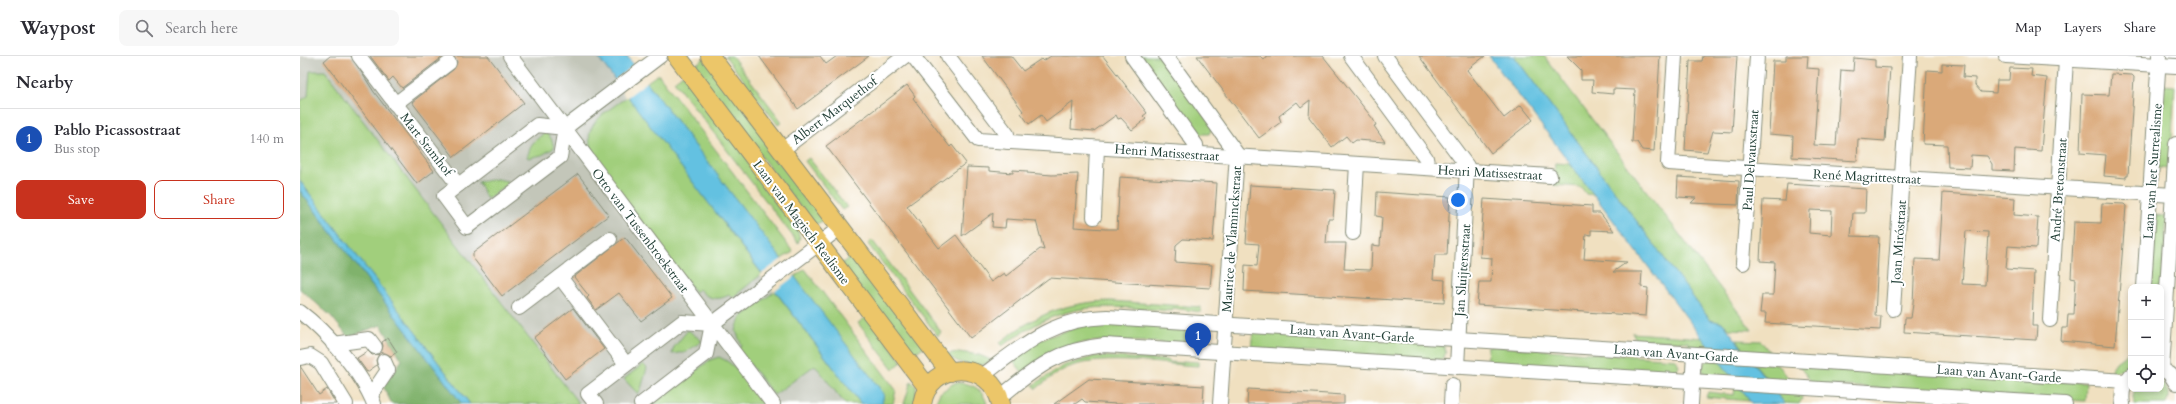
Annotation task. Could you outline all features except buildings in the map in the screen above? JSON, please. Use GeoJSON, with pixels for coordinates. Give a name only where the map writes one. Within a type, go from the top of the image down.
{"type":"FeatureCollection","features":[{"type":"Feature","properties":{"kind":"main road","name":"Laan van Magisch Realisme"},"geometry":{"type":"LineString","coordinates":[[677,56],[819,245],[925,396]]}},
{"type":"Feature","properties":{"kind":"main road"},"geometry":{"type":"LineString","coordinates":[[710,56],[950,372]]}},
{"type":"Feature","properties":{"kind":"main road"},"geometry":{"type":"LineString","coordinates":[[925,396],[937,378],[950,372],[970,371],[982,376],[994,388],[1000,401]]}},
{"type":"Feature","properties":{"kind":"street","name":"Mart Stamhof"},"geometry":{"type":"LineString","coordinates":[[359,56],[458,185]]}},
{"type":"Feature","properties":{"kind":"street","name":"Otto van Tussenbroekstraat"},"geometry":{"type":"LineString","coordinates":[[510,56],[773,404]]}},
{"type":"Feature","properties":{"kind":"street"},"geometry":{"type":"LineString","coordinates":[[565,128],[560,157],[467,226],[444,196],[537,125],[565,128],[660,56]]}},
{"type":"Feature","properties":{"kind":"street","name":"Albert Marquethof"},"geometry":{"type":"LineString","coordinates":[[782,150],[905,56]]}},
{"type":"Feature","properties":{"kind":"street","name":"Henri Matissestraat"},"geometry":{"type":"LineString","coordinates":[[913,56],[978,140],[1550,176]]}},
{"type":"Feature","properties":{"kind":"street"},"geometry":{"type":"LineString","coordinates":[[948,56],[1007,134],[1008,142]]}},
{"type":"Feature","properties":{"kind":"street"},"geometry":{"type":"LineString","coordinates":[[1132,56],[1196,145],[1197,154]]}},
{"type":"Feature","properties":{"kind":"street","name":"Maurice de Vlaminckstraat"},"geometry":{"type":"LineString","coordinates":[[1166,56],[1236,150],[1237,156],[1225,325]]}},
{"type":"Feature","properties":{"kind":"street"},"geometry":{"type":"LineString","coordinates":[[1351,56],[1426,158],[1428,168]]}},
{"type":"Feature","properties":{"kind":"street","name":"Jan Sluijtersstraat"},"geometry":{"type":"LineString","coordinates":[[1385,56],[1465,161],[1468,171],[1457,367]]}},
{"type":"Feature","properties":{"kind":"street","name":"René Magrittestraat"},"geometry":{"type":"LineString","coordinates":[[1675,56],[1668,163],[2173,195]]}},
{"type":"Feature","properties":{"kind":"street","name":"Paul Delvauxstraat"},"geometry":{"type":"LineString","coordinates":[[1743,263],[1757,56]]}},
{"type":"Feature","properties":{"kind":"street","name":"Joan Miróstraat"},"geometry":{"type":"LineString","coordinates":[[1893,309],[1910,56]]}},
{"type":"Feature","properties":{"kind":"street"},"geometry":{"type":"LineString","coordinates":[[2006,56],[2066,60],[2159,61],[2176,66]]}},
{"type":"Feature","properties":{"kind":"street","name":"André Bretonstraat"},"geometry":{"type":"LineString","coordinates":[[2050,320],[2066,60]]}},
{"type":"Feature","properties":{"kind":"street","name":"Laan van het Surrealisme"},"geometry":{"type":"LineString","coordinates":[[2144,284],[2159,61]]}},
{"type":"Feature","properties":{"kind":"street","name":"Mart Stamhof"},"geometry":{"type":"LineString","coordinates":[[395,104],[449,63]]}},
{"type":"Feature","properties":{"kind":"street","name":"Laan van het Surrealisme"},"geometry":{"type":"LineString","coordinates":[[2162,356],[2176,144]]}},
{"type":"Feature","properties":{"kind":"street","name":"Henri Matissestraat"},"geometry":{"type":"LineString","coordinates":[[1094,217],[1097,148]]}},
{"type":"Feature","properties":{"kind":"street"},"geometry":{"type":"LineString","coordinates":[[1353,233],[1357,164]]}},
{"type":"Feature","properties":{"kind":"street"},"geometry":{"type":"LineString","coordinates":[[596,404],[588,394],[682,322],[712,324],[796,263],[840,227]]}},
{"type":"Feature","properties":{"kind":"street"},"geometry":{"type":"LineString","coordinates":[[519,308],[610,239]]}},
{"type":"Feature","properties":{"kind":"street"},"geometry":{"type":"LineString","coordinates":[[560,277],[626,364]]}},
{"type":"Feature","properties":{"kind":"street"},"geometry":{"type":"LineString","coordinates":[[300,312],[333,344],[373,400],[388,370],[384,361]]}},
{"type":"Feature","properties":{"kind":"street","name":"Laan van Avant-Garde"},"geometry":{"type":"LineString","coordinates":[[982,376],[1041,333],[1056,326],[1083,319],[1107,318],[1712,356],[2128,378]]}},
{"type":"Feature","properties":{"kind":"street"},"geometry":{"type":"LineString","coordinates":[[641,404],[706,354],[712,324]]}},
{"type":"Feature","properties":{"kind":"street"},"geometry":{"type":"LineString","coordinates":[[1220,404],[1225,325]]}},
{"type":"Feature","properties":{"kind":"street"},"geometry":{"type":"LineString","coordinates":[[333,344],[369,339],[375,347]]}},
{"type":"Feature","properties":{"kind":"street","name":"Laan van Avant-Garde"},"geometry":{"type":"LineString","coordinates":[[1000,401],[1039,366],[1056,356],[1088,346],[1105,345],[2065,404]]}},
{"type":"Feature","properties":{"kind":"street"},"geometry":{"type":"LineString","coordinates":[[1691,404],[1694,354]]}},
{"type":"Feature","properties":{"kind":"street"},"geometry":{"type":"LineString","coordinates":[[300,358],[310,356],[321,363],[346,404]]}},
{"type":"Feature","properties":{"kind":"street"},"geometry":{"type":"LineString","coordinates":[[2164,371],[2170,374],[2176,383]]}},
{"type":"Feature","properties":{"kind":"street"},"geometry":{"type":"LineString","coordinates":[[2123,404],[2122,394],[2128,380]]}},
{"type":"Feature","properties":{"kind":"street"},"geometry":{"type":"LineString","coordinates":[[1451,404],[1452,385]]}},
{"type":"Feature","properties":{"kind":"shaded area"},"geometry":{"type":"Polygon","coordinates":[[[300,56],[619,56],[880,404],[565,404],[300,111],[300,56]]]}},
{"type":"Feature","properties":{"kind":"green space"},"geometry":{"type":"Polygon","coordinates":[[[725,56],[732,56],[782,122],[778,125],[725,56]]]}},
{"type":"Feature","properties":{"kind":"green space"},"geometry":{"type":"Polygon","coordinates":[[[1140,56],[1162,56],[1213,126],[1209,134],[1199,134],[1140,56]]]}},
{"type":"Feature","properties":{"kind":"green space"},"geometry":{"type":"Polygon","coordinates":[[[1514,56],[1544,56],[1752,330],[1729,329],[1723,323],[1710,320],[1514,56]]]}},
{"type":"Feature","properties":{"kind":"green space"},"geometry":{"type":"Polygon","coordinates":[[[706,57],[824,217],[823,221],[814,225],[692,67],[706,57]]]}},
{"type":"Feature","properties":{"kind":"green space"},"geometry":{"type":"Polygon","coordinates":[[[310,71],[325,71],[579,404],[470,404],[300,181],[300,101],[308,96],[310,71]]]}},
{"type":"Feature","properties":{"kind":"green space"},"geometry":{"type":"Polygon","coordinates":[[[683,74],[794,218],[800,238],[798,243],[674,81],[683,74]]]}},
{"type":"Feature","properties":{"kind":"green space"},"geometry":{"type":"Polygon","coordinates":[[[659,75],[793,252],[781,259],[647,82],[659,75]]]}},
{"type":"Feature","properties":{"kind":"green space"},"geometry":{"type":"Polygon","coordinates":[[[2162,85],[2175,86],[2170,169],[2157,168],[2162,85]]]}},
{"type":"Feature","properties":{"kind":"green space"},"geometry":{"type":"Polygon","coordinates":[[[628,96],[762,274],[732,298],[729,295],[721,298],[709,297],[699,289],[695,292],[590,154],[594,152],[590,142],[590,134],[593,126],[605,113],[628,96]]]}},
{"type":"Feature","properties":{"kind":"green space"},"geometry":{"type":"Polygon","coordinates":[[[546,131],[552,140],[554,148],[542,155],[528,158],[527,157],[532,144],[546,131]]]}},
{"type":"Feature","properties":{"kind":"green space"},"geometry":{"type":"Polygon","coordinates":[[[809,158],[847,207],[842,210],[805,161],[809,158]]]}},
{"type":"Feature","properties":{"kind":"green space"},"geometry":{"type":"Polygon","coordinates":[[[1555,163],[1570,164],[1594,195],[1586,194],[1581,187],[1554,185],[1555,163]]]}},
{"type":"Feature","properties":{"kind":"green space"},"geometry":{"type":"Polygon","coordinates":[[[497,179],[507,181],[507,185],[487,199],[478,182],[497,179]]]}},
{"type":"Feature","properties":{"kind":"green space"},"geometry":{"type":"Polygon","coordinates":[[[300,191],[462,404],[392,404],[383,386],[402,360],[381,325],[348,337],[331,316],[300,289],[300,191]]]}},
{"type":"Feature","properties":{"kind":"green space"},"geometry":{"type":"Polygon","coordinates":[[[2154,215],[2167,216],[2161,284],[2150,284],[2154,215]]]}},
{"type":"Feature","properties":{"kind":"green space"},"geometry":{"type":"Polygon","coordinates":[[[872,240],[941,332],[938,336],[868,244],[872,240]]]}},
{"type":"Feature","properties":{"kind":"green space"},"geometry":{"type":"Polygon","coordinates":[[[855,254],[925,346],[910,356],[841,264],[855,254]]]}},
{"type":"Feature","properties":{"kind":"green space"},"geometry":{"type":"Polygon","coordinates":[[[805,269],[896,390],[893,404],[882,404],[884,394],[794,277],[805,269]]]}},
{"type":"Feature","properties":{"kind":"green space"},"geometry":{"type":"Polygon","coordinates":[[[775,291],[861,404],[845,404],[815,365],[774,395],[738,349],[742,346],[736,331],[740,318],[775,291]]]}},
{"type":"Feature","properties":{"kind":"green space"},"geometry":{"type":"Polygon","coordinates":[[[1111,301],[1201,307],[1201,312],[1173,308],[1172,311],[1123,307],[1083,309],[1064,313],[1045,320],[1002,346],[999,343],[1025,325],[1051,312],[1079,304],[1111,301]]]}},
{"type":"Feature","properties":{"kind":"green space"},"geometry":{"type":"Polygon","coordinates":[[[868,316],[902,362],[893,369],[858,323],[868,316]]]}},
{"type":"Feature","properties":{"kind":"green space"},"geometry":{"type":"Polygon","coordinates":[[[1089,323],[1200,328],[1199,345],[1127,341],[1073,344],[1049,354],[1023,373],[1012,359],[1039,340],[1089,323]]]}},
{"type":"Feature","properties":{"kind":"green space"},"geometry":{"type":"Polygon","coordinates":[[[688,330],[702,341],[686,352],[672,354],[674,347],[688,330]]]}},
{"type":"Feature","properties":{"kind":"green space"},"geometry":{"type":"Polygon","coordinates":[[[1253,330],[1443,344],[1446,353],[1441,360],[1251,349],[1253,330]]]}},
{"type":"Feature","properties":{"kind":"green space"},"geometry":{"type":"Polygon","coordinates":[[[1632,333],[1703,338],[1710,348],[1689,348],[1688,342],[1636,339],[1632,333]]]}},
{"type":"Feature","properties":{"kind":"green space"},"geometry":{"type":"Polygon","coordinates":[[[1737,340],[1761,341],[1770,353],[1745,351],[1737,340]]]}},
{"type":"Feature","properties":{"kind":"green space"},"geometry":{"type":"Polygon","coordinates":[[[1488,346],[1676,359],[1679,366],[1673,374],[1487,363],[1488,346]]]}},
{"type":"Feature","properties":{"kind":"green space"},"geometry":{"type":"Polygon","coordinates":[[[959,352],[979,355],[991,360],[981,365],[975,365],[962,363],[946,354],[959,352]]]}},
{"type":"Feature","properties":{"kind":"green space"},"geometry":{"type":"Polygon","coordinates":[[[2128,353],[2127,364],[2118,371],[2109,373],[2116,362],[2128,353]]]}},
{"type":"Feature","properties":{"kind":"green space"},"geometry":{"type":"Polygon","coordinates":[[[1096,356],[1168,360],[1168,362],[1183,363],[1183,361],[1198,362],[1198,366],[1134,361],[1101,361],[1072,366],[1062,370],[1036,389],[1033,385],[1065,365],[1096,356]]]}},
{"type":"Feature","properties":{"kind":"green space"},"geometry":{"type":"Polygon","coordinates":[[[719,357],[733,365],[739,371],[764,404],[653,404],[710,360],[719,357]]]}},
{"type":"Feature","properties":{"kind":"green space"},"geometry":{"type":"Polygon","coordinates":[[[1708,359],[1719,360],[1733,378],[1704,375],[1702,366],[1708,359]]]}},
{"type":"Feature","properties":{"kind":"green space"},"geometry":{"type":"Polygon","coordinates":[[[1754,363],[1778,364],[1791,382],[1768,380],[1754,363]]]}},
{"type":"Feature","properties":{"kind":"green space"},"geometry":{"type":"Polygon","coordinates":[[[643,364],[647,368],[638,394],[624,379],[643,364]]]}},
{"type":"Feature","properties":{"kind":"green space"},"geometry":{"type":"Polygon","coordinates":[[[1799,366],[2086,383],[2085,401],[1813,384],[1799,366]]]}},
{"type":"Feature","properties":{"kind":"green space"},"geometry":{"type":"Polygon","coordinates":[[[911,381],[916,386],[916,404],[904,404],[911,381]]]}},
{"type":"Feature","properties":{"kind":"green space"},"geometry":{"type":"Polygon","coordinates":[[[954,383],[966,384],[975,387],[985,398],[987,404],[935,404],[940,393],[954,383]]]}},
{"type":"Feature","properties":{"kind":"green space"},"geometry":{"type":"Polygon","coordinates":[[[2164,386],[2168,392],[2166,404],[2135,404],[2133,397],[2134,392],[2164,392],[2164,386]]]}},
{"type":"Feature","properties":{"kind":"green space"},"geometry":{"type":"Polygon","coordinates":[[[1735,388],[1741,389],[1750,401],[1706,397],[1708,392],[1734,395],[1735,388]]]}},
{"type":"Feature","properties":{"kind":"green space"},"geometry":{"type":"Polygon","coordinates":[[[1776,392],[1801,394],[1802,399],[1799,404],[1784,403],[1776,392]]]}},
{"type":"Feature","properties":{"kind":"water"},"geometry":{"type":"Polygon","coordinates":[[[597,56],[627,56],[884,394],[882,404],[861,404],[597,56]]]}},
{"type":"Feature","properties":{"kind":"water"},"geometry":{"type":"Polygon","coordinates":[[[1489,56],[1514,56],[1710,320],[1723,323],[1785,404],[1752,404],[1489,56]]]}},
{"type":"Feature","properties":{"kind":"water"},"geometry":{"type":"Polygon","coordinates":[[[300,181],[470,404],[462,404],[300,191],[300,181]]]}},
{"type":"Feature","properties":{"kind":"pier"},"geometry":{"type":"Polygon","coordinates":[[[635,64],[648,81],[626,98],[614,81],[635,64]]]}},
{"type":"Feature","properties":{"kind":"pier"},"geometry":{"type":"Polygon","coordinates":[[[782,259],[795,276],[774,292],[760,275],[782,259]]]}},
{"type":"Feature","properties":{"kind":"place","name":"Pablo Picassostraat"},"geometry":{"type":"Point","coordinates":[1198,356]}}]}
